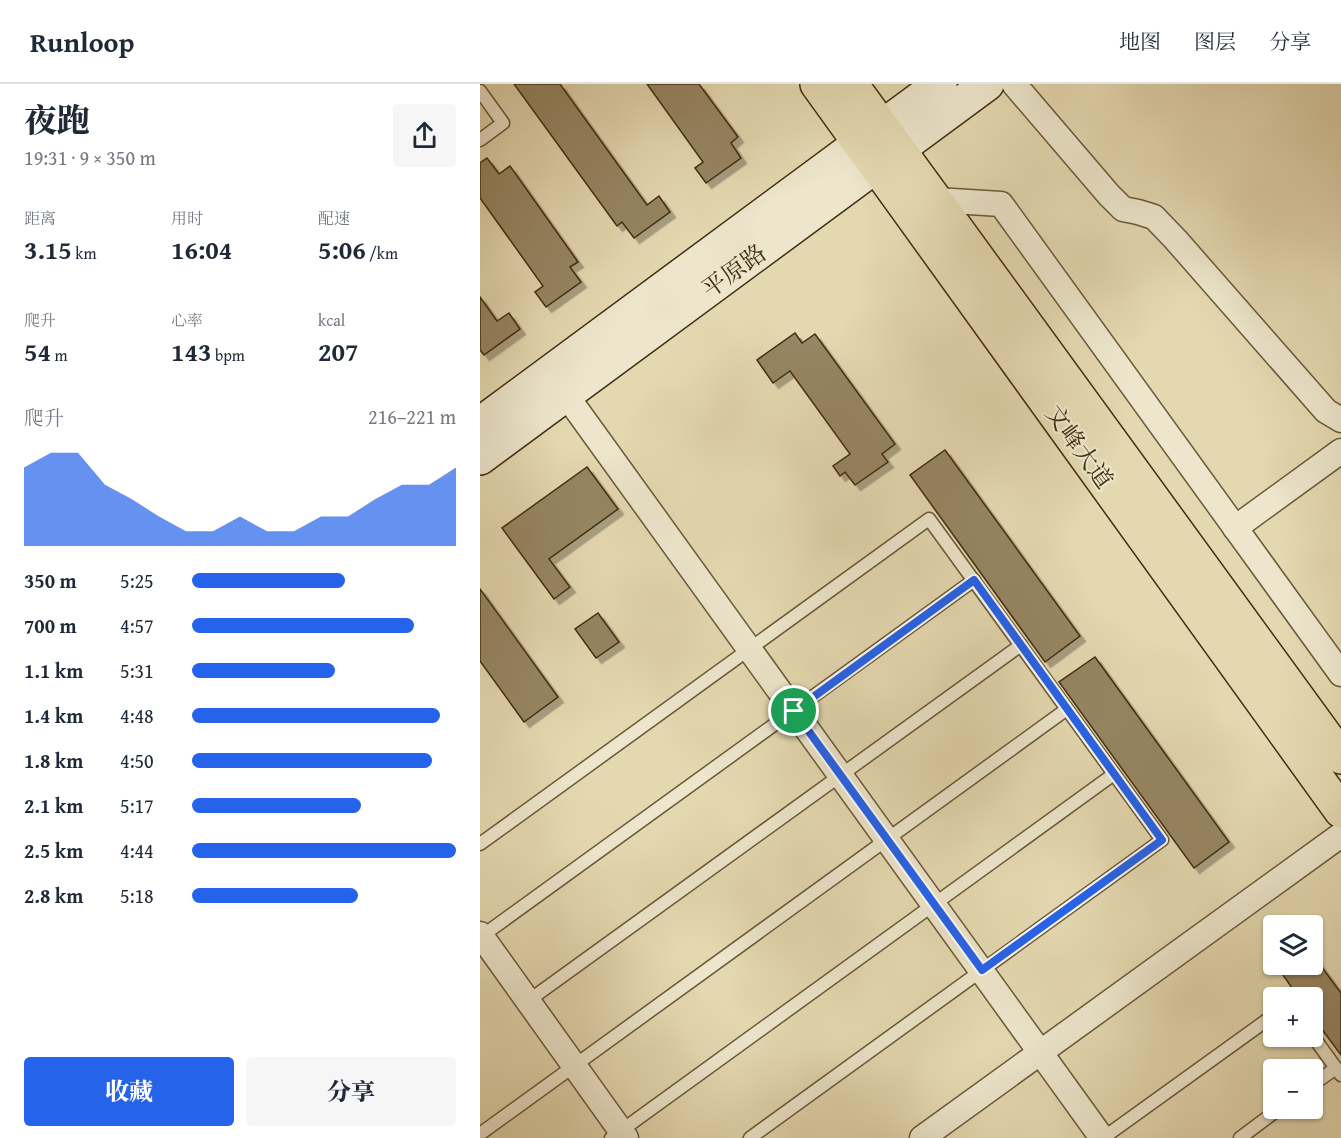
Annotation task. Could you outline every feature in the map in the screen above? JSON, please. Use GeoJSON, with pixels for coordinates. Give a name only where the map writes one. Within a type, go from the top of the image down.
{"type":"FeatureCollection","features":[{"type":"Feature","properties":{"kind":"main road","name":"文峰大道"},"geometry":{"type":"LineString","coordinates":[[817,84],[936,200],[1341,757]]}},
{"type":"Feature","properties":{"kind":"main road","name":"文峰大道"},"geometry":{"type":"LineString","coordinates":[[851,84],[879,146],[1341,811]]}},
{"type":"Feature","properties":{"kind":"main road","name":"平原路"},"geometry":{"type":"LineString","coordinates":[[480,458],[566,395],[879,146],[940,84]]}},
{"type":"Feature","properties":{"kind":"main road","name":"平原路"},"geometry":{"type":"LineString","coordinates":[[480,424],[879,146],[987,84]]}},
{"type":"Feature","properties":{"kind":"street"},"geometry":{"type":"LineString","coordinates":[[1014,84],[1108,195],[1123,209],[1154,218],[1326,411],[1341,420]]}},
{"type":"Feature","properties":{"kind":"street"},"geometry":{"type":"LineString","coordinates":[[936,200],[1001,204],[1341,674]]}},
{"type":"Feature","properties":{"kind":"street"},"geometry":{"type":"LineString","coordinates":[[566,395],[1103,1138]]}},
{"type":"Feature","properties":{"kind":"street"},"geometry":{"type":"LineString","coordinates":[[1235,528],[1341,451]]}},
{"type":"Feature","properties":{"kind":"street"},"geometry":{"type":"LineString","coordinates":[[922,1138],[1341,835]]}},
{"type":"Feature","properties":{"kind":"street"},"geometry":{"type":"LineString","coordinates":[[481,935],[574,1066],[619,1136]]}},
{"type":"Feature","properties":{"kind":"lane"},"geometry":{"type":"LineString","coordinates":[[480,92],[503,123],[480,140]]}},
{"type":"Feature","properties":{"kind":"lane"},"geometry":{"type":"LineString","coordinates":[[480,844],[929,519],[1162,840],[750,1138]]}},
{"type":"Feature","properties":{"kind":"lane"},"geometry":{"type":"LineString","coordinates":[[481,935],[974,580]]}},
{"type":"Feature","properties":{"kind":"lane"},"geometry":{"type":"LineString","coordinates":[[528,1001],[1021,645]]}},
{"type":"Feature","properties":{"kind":"lane"},"geometry":{"type":"LineString","coordinates":[[480,1134],[1067,709]]}},
{"type":"Feature","properties":{"kind":"lane"},"geometry":{"type":"LineString","coordinates":[[619,1136],[1114,774]]}},
{"type":"Feature","properties":{"kind":"lane"},"geometry":{"type":"LineString","coordinates":[[1103,1138],[1263,1023]]}},
{"type":"Feature","properties":{"kind":"lane"},"geometry":{"type":"LineString","coordinates":[[1321,1047],[1339,1072],[1323,1080]]}},
{"type":"Feature","properties":{"kind":"lane"},"geometry":{"type":"LineString","coordinates":[[1240,1138],[1265,1119]]}},
{"type":"Feature","properties":{"kind":"building"},"geometry":{"type":"Polygon","coordinates":[[[514,84],[560,84],[647,205],[659,196],[670,212],[634,238],[622,222],[617,226],[514,84]]]}},
{"type":"Feature","properties":{"kind":"building"},"geometry":{"type":"Polygon","coordinates":[[[647,84],[699,84],[738,137],[731,143],[741,158],[706,183],[695,168],[703,162],[647,84]]]}},
{"type":"Feature","properties":{"kind":"building"},"geometry":{"type":"Polygon","coordinates":[[[487,158],[499,174],[510,166],[578,262],[570,267],[581,282],[546,307],[535,292],[543,286],[480,198],[480,163],[487,158]]]}},
{"type":"Feature","properties":{"kind":"building"},"geometry":{"type":"Polygon","coordinates":[[[480,297],[497,321],[509,313],[520,329],[484,355],[480,350],[480,297]]]}},
{"type":"Feature","properties":{"kind":"building"},"geometry":{"type":"Polygon","coordinates":[[[795,333],[802,343],[815,334],[895,444],[882,454],[888,462],[855,485],[845,472],[840,476],[833,466],[850,454],[790,371],[773,383],[757,360],[795,333]]]}},
{"type":"Feature","properties":{"kind":"building"},"geometry":{"type":"Polygon","coordinates":[[[945,450],[1080,636],[1045,662],[910,475],[945,450]]]}},
{"type":"Feature","properties":{"kind":"building"},"geometry":{"type":"Polygon","coordinates":[[[587,467],[618,509],[549,559],[570,587],[554,599],[502,528],[587,467]]]}},
{"type":"Feature","properties":{"kind":"building"},"geometry":{"type":"Polygon","coordinates":[[[480,589],[558,697],[524,722],[480,661],[480,589]]]}},
{"type":"Feature","properties":{"kind":"building"},"geometry":{"type":"Polygon","coordinates":[[[598,613],[619,642],[596,658],[575,629],[598,613]]]}},
{"type":"Feature","properties":{"kind":"building"},"geometry":{"type":"Polygon","coordinates":[[[1095,657],[1229,842],[1194,868],[1059,682],[1095,657]]]}},
{"type":"Feature","properties":{"kind":"building"},"geometry":{"type":"Polygon","coordinates":[[[1323,969],[1341,993],[1341,1055],[1323,1031],[1323,987],[1291,987],[1283,975],[1323,975],[1323,969]]]}},
{"type":"Feature","properties":{"kind":"route"},"geometry":{"type":"LineString","coordinates":[[974,580],[1162,840],[982,970],[794,711],[974,580]]}}]}
